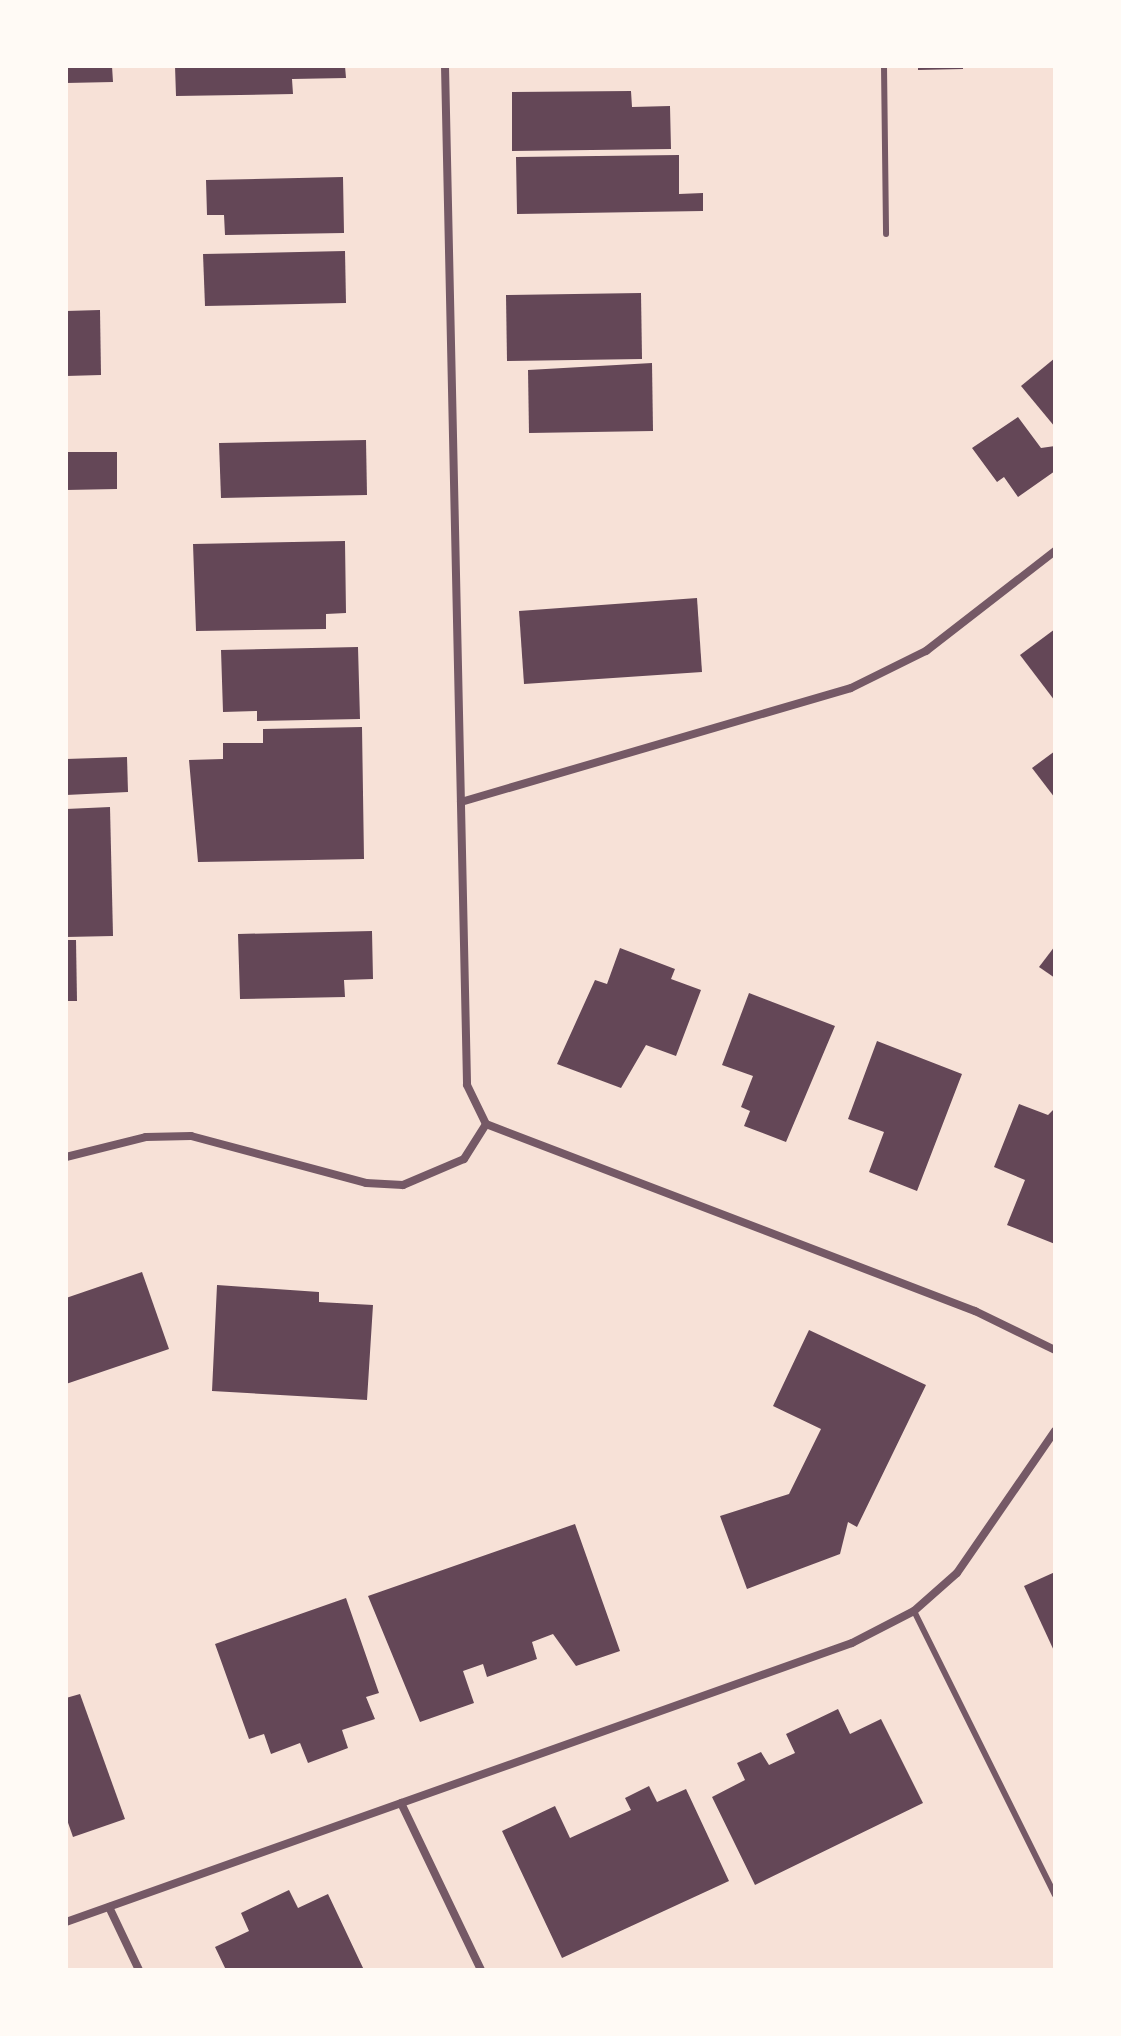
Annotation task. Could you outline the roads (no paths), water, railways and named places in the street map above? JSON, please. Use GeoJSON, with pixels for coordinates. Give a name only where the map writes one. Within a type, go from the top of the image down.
{"type":"FeatureCollection","features":[{"type":"Feature","properties":{"kind":"street"},"geometry":{"type":"LineString","coordinates":[[445,66],[467,1085],[486,1124],[975,1311],[1055,1350]]}},
{"type":"Feature","properties":{"kind":"street"},"geometry":{"type":"LineString","coordinates":[[461,802],[851,688],[926,651],[1055,551]]}},
{"type":"Feature","properties":{"kind":"street"},"geometry":{"type":"LineString","coordinates":[[66,1157],[146,1137],[191,1136],[366,1183],[403,1185],[464,1159],[486,1124]]}},
{"type":"Feature","properties":{"kind":"street"},"geometry":{"type":"LineString","coordinates":[[66,1922],[852,1643],[914,1611],[957,1573],[1055,1431]]}},
{"type":"Feature","properties":{"kind":"street"},"geometry":{"type":"LineString","coordinates":[[401,1803],[481,1970]]}},
{"type":"Feature","properties":{"kind":"street"},"geometry":{"type":"LineString","coordinates":[[109,1907],[139,1970]]}},
{"type":"Feature","properties":{"kind":"lane"},"geometry":{"type":"LineString","coordinates":[[884,66],[886,234]]}},
{"type":"Feature","properties":{"kind":"lane"},"geometry":{"type":"LineString","coordinates":[[914,1611],[1055,1895]]}}]}
